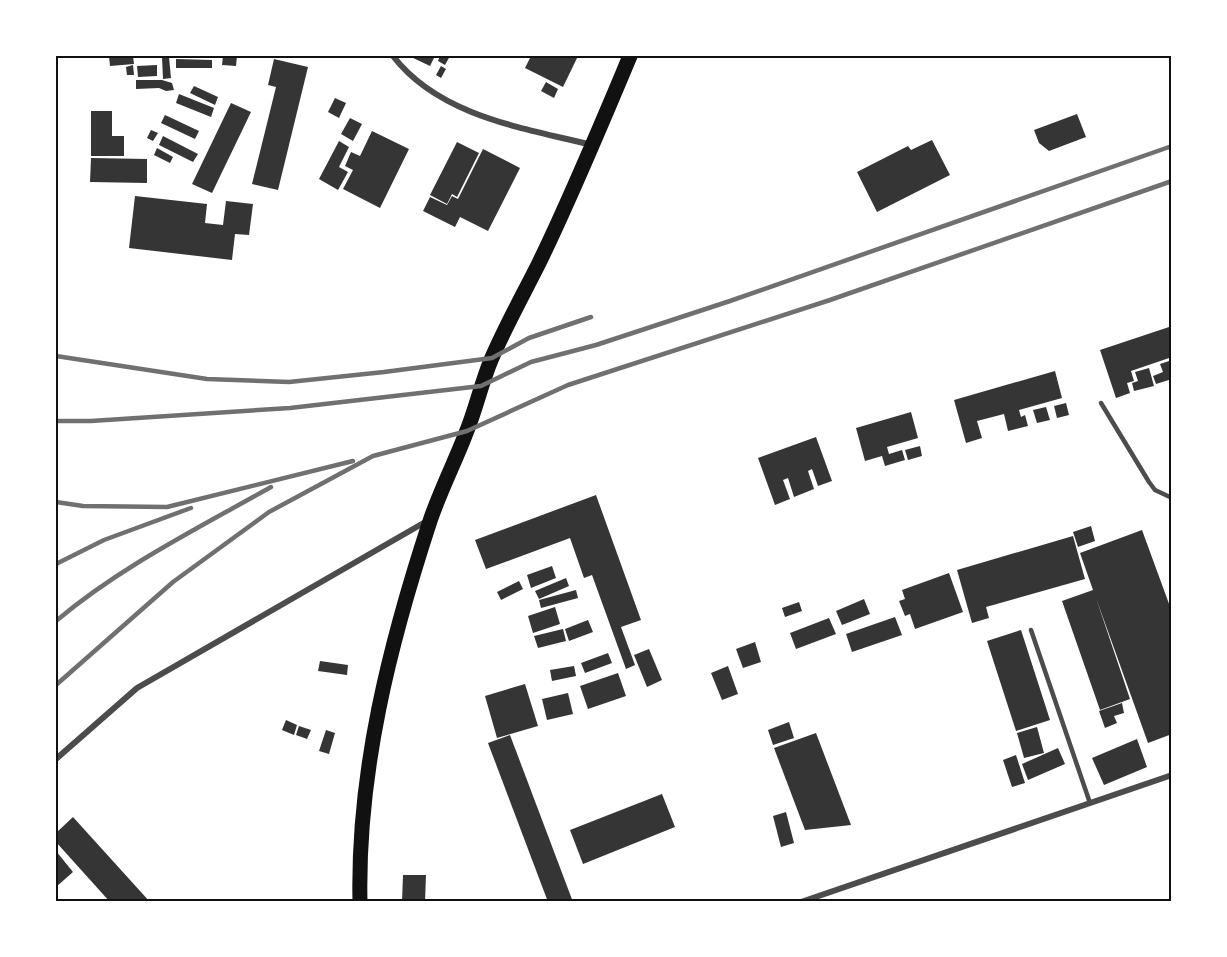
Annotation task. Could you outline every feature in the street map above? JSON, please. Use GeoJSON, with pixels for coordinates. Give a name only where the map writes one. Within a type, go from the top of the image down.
{"type":"FeatureCollection","features":[{"type":"Feature","properties":{"kind":"highway"},"geometry":{"type":"LineString","coordinates":[[360,902],[359,857],[369,760],[392,650],[431,519],[467,431],[492,358],[539,262],[630,56]]}},
{"type":"Feature","properties":{"kind":"street"},"geometry":{"type":"LineString","coordinates":[[393,56],[404,70],[439,95],[484,118],[592,145]]}},
{"type":"Feature","properties":{"kind":"street"},"geometry":{"type":"LineString","coordinates":[[56,759],[137,688],[431,519]]}},
{"type":"Feature","properties":{"kind":"street"},"geometry":{"type":"LineString","coordinates":[[801,902],[1172,775]]}},
{"type":"Feature","properties":{"kind":"lane"},"geometry":{"type":"LineString","coordinates":[[1101,403],[1149,482],[1155,490],[1172,498]]}},
{"type":"Feature","properties":{"kind":"lane"},"geometry":{"type":"LineString","coordinates":[[1031,630],[1090,803]]}},
{"type":"Feature","properties":{"kind":"building"},"geometry":{"type":"Polygon","coordinates":[[[109,56],[133,56],[134,64],[110,66],[109,56]]]}},
{"type":"Feature","properties":{"kind":"building"},"geometry":{"type":"Polygon","coordinates":[[[223,56],[237,56],[236,66],[222,65],[223,56]]]}},
{"type":"Feature","properties":{"kind":"building"},"geometry":{"type":"Polygon","coordinates":[[[409,56],[435,56],[430,66],[409,56]]]}},
{"type":"Feature","properties":{"kind":"building"},"geometry":{"type":"Polygon","coordinates":[[[440,56],[450,56],[445,65],[438,61],[440,56]]]}},
{"type":"Feature","properties":{"kind":"building"},"geometry":{"type":"Polygon","coordinates":[[[531,56],[578,56],[563,87],[525,68],[531,56]]]}},
{"type":"Feature","properties":{"kind":"building"},"geometry":{"type":"Polygon","coordinates":[[[162,57],[169,57],[171,78],[163,79],[162,57]]]}},
{"type":"Feature","properties":{"kind":"building"},"geometry":{"type":"Polygon","coordinates":[[[176,59],[212,60],[212,68],[176,68],[176,59]]]}},
{"type":"Feature","properties":{"kind":"building"},"geometry":{"type":"Polygon","coordinates":[[[274,59],[308,67],[278,190],[252,184],[276,87],[268,85],[274,59]]]}},
{"type":"Feature","properties":{"kind":"building"},"geometry":{"type":"Polygon","coordinates":[[[133,65],[134,75],[127,75],[126,67],[133,65]]]}},
{"type":"Feature","properties":{"kind":"building"},"geometry":{"type":"Polygon","coordinates":[[[157,65],[157,76],[138,77],[137,66],[157,65]]]}},
{"type":"Feature","properties":{"kind":"building"},"geometry":{"type":"Polygon","coordinates":[[[441,66],[446,69],[441,78],[436,75],[441,66]]]}},
{"type":"Feature","properties":{"kind":"building"},"geometry":{"type":"Polygon","coordinates":[[[136,80],[162,80],[172,83],[174,90],[136,89],[136,80]]]}},
{"type":"Feature","properties":{"kind":"building"},"geometry":{"type":"Polygon","coordinates":[[[546,82],[558,89],[554,98],[541,91],[546,82]]]}},
{"type":"Feature","properties":{"kind":"building"},"geometry":{"type":"Polygon","coordinates":[[[194,86],[218,97],[215,105],[190,93],[194,86]]]}},
{"type":"Feature","properties":{"kind":"building"},"geometry":{"type":"Polygon","coordinates":[[[179,94],[214,108],[211,117],[176,103],[179,94]]]}},
{"type":"Feature","properties":{"kind":"building"},"geometry":{"type":"Polygon","coordinates":[[[335,98],[346,103],[339,118],[328,112],[335,98]]]}},
{"type":"Feature","properties":{"kind":"building"},"geometry":{"type":"Polygon","coordinates":[[[231,103],[251,112],[212,193],[192,184],[231,103]]]}},
{"type":"Feature","properties":{"kind":"building"},"geometry":{"type":"Polygon","coordinates":[[[91,111],[112,111],[112,136],[124,136],[124,156],[91,156],[91,111]]]}},
{"type":"Feature","properties":{"kind":"building"},"geometry":{"type":"Polygon","coordinates":[[[1077,114],[1086,137],[1049,151],[1039,143],[1034,130],[1077,114]]]}},
{"type":"Feature","properties":{"kind":"building"},"geometry":{"type":"Polygon","coordinates":[[[165,115],[199,131],[195,139],[161,123],[165,115]]]}},
{"type":"Feature","properties":{"kind":"building"},"geometry":{"type":"Polygon","coordinates":[[[350,118],[362,124],[353,141],[341,134],[350,118]]]}},
{"type":"Feature","properties":{"kind":"building"},"geometry":{"type":"Polygon","coordinates":[[[151,130],[158,133],[153,141],[147,138],[151,130]]]}},
{"type":"Feature","properties":{"kind":"building"},"geometry":{"type":"Polygon","coordinates":[[[372,131],[409,149],[380,208],[343,189],[353,170],[345,166],[351,152],[360,156],[372,131]]]}},
{"type":"Feature","properties":{"kind":"building"},"geometry":{"type":"Polygon","coordinates":[[[163,136],[198,154],[193,162],[159,145],[163,136]]]}},
{"type":"Feature","properties":{"kind":"building"},"geometry":{"type":"Polygon","coordinates":[[[932,140],[950,175],[877,212],[857,172],[908,146],[911,150],[932,140]]]}},
{"type":"Feature","properties":{"kind":"building"},"geometry":{"type":"Polygon","coordinates":[[[339,141],[349,147],[339,167],[348,172],[338,190],[319,179],[339,141]]]}},
{"type":"Feature","properties":{"kind":"building"},"geometry":{"type":"Polygon","coordinates":[[[457,142],[479,153],[457,197],[452,194],[447,204],[430,195],[457,142]]]}},
{"type":"Feature","properties":{"kind":"building"},"geometry":{"type":"Polygon","coordinates":[[[157,148],[173,157],[170,163],[154,155],[157,148]]]}},
{"type":"Feature","properties":{"kind":"building"},"geometry":{"type":"Polygon","coordinates":[[[483,149],[520,168],[488,231],[460,217],[455,227],[423,211],[430,197],[447,205],[452,196],[458,199],[483,149]]]}},
{"type":"Feature","properties":{"kind":"building"},"geometry":{"type":"Polygon","coordinates":[[[91,158],[147,159],[147,183],[90,182],[91,158]]]}},
{"type":"Feature","properties":{"kind":"building"},"geometry":{"type":"Polygon","coordinates":[[[135,196],[207,204],[205,223],[223,225],[226,201],[253,204],[249,235],[235,234],[232,260],[129,248],[135,196]]]}},
{"type":"Feature","properties":{"kind":"building"},"geometry":{"type":"Polygon","coordinates":[[[1172,326],[1172,357],[1131,371],[1134,381],[1127,383],[1130,393],[1116,398],[1100,350],[1172,326]]]}},
{"type":"Feature","properties":{"kind":"building"},"geometry":{"type":"Polygon","coordinates":[[[1172,360],[1172,379],[1156,384],[1153,376],[1163,372],[1160,364],[1172,360]]]}},
{"type":"Feature","properties":{"kind":"building"},"geometry":{"type":"Polygon","coordinates":[[[1149,368],[1154,386],[1134,391],[1132,383],[1138,381],[1135,372],[1149,368]]]}},
{"type":"Feature","properties":{"kind":"building"},"geometry":{"type":"Polygon","coordinates":[[[1055,371],[1062,398],[1019,410],[1021,417],[1025,415],[1028,426],[1008,431],[1004,414],[977,421],[982,438],[966,443],[954,400],[1055,371]]]}},
{"type":"Feature","properties":{"kind":"building"},"geometry":{"type":"Polygon","coordinates":[[[1066,403],[1069,415],[1057,418],[1054,406],[1066,403]]]}},
{"type":"Feature","properties":{"kind":"building"},"geometry":{"type":"Polygon","coordinates":[[[1046,407],[1050,420],[1037,423],[1033,410],[1046,407]]]}},
{"type":"Feature","properties":{"kind":"building"},"geometry":{"type":"Polygon","coordinates":[[[911,412],[918,438],[887,447],[889,454],[902,450],[905,460],[885,466],[882,456],[865,461],[856,428],[911,412]]]}},
{"type":"Feature","properties":{"kind":"building"},"geometry":{"type":"Polygon","coordinates":[[[816,437],[832,481],[818,486],[812,469],[808,471],[814,489],[794,497],[788,478],[783,480],[790,499],[775,505],[758,458],[816,437]]]}},
{"type":"Feature","properties":{"kind":"building"},"geometry":{"type":"Polygon","coordinates":[[[920,446],[922,456],[908,460],[905,450],[920,446]]]}},
{"type":"Feature","properties":{"kind":"building"},"geometry":{"type":"Polygon","coordinates":[[[596,495],[641,620],[621,627],[635,665],[626,669],[592,575],[584,578],[570,538],[486,569],[475,540],[596,495]]]}},
{"type":"Feature","properties":{"kind":"building"},"geometry":{"type":"Polygon","coordinates":[[[1091,526],[1095,541],[1078,547],[1073,532],[1091,526]]]}},
{"type":"Feature","properties":{"kind":"building"},"geometry":{"type":"Polygon","coordinates":[[[1142,530],[1172,612],[1172,734],[1148,743],[1096,598],[1130,699],[1100,710],[1062,601],[1093,590],[1080,553],[1142,530]]]}},
{"type":"Feature","properties":{"kind":"building"},"geometry":{"type":"Polygon","coordinates":[[[1073,536],[1085,579],[986,607],[989,618],[972,623],[957,570],[1073,536]]]}},
{"type":"Feature","properties":{"kind":"building"},"geometry":{"type":"Polygon","coordinates":[[[552,566],[556,578],[531,588],[527,575],[552,566]]]}},
{"type":"Feature","properties":{"kind":"building"},"geometry":{"type":"Polygon","coordinates":[[[949,573],[963,612],[915,629],[910,614],[905,616],[899,601],[905,599],[902,590],[949,573]]]}},
{"type":"Feature","properties":{"kind":"building"},"geometry":{"type":"Polygon","coordinates":[[[566,578],[569,586],[539,599],[535,591],[566,578]]]}},
{"type":"Feature","properties":{"kind":"building"},"geometry":{"type":"Polygon","coordinates":[[[519,581],[523,589],[501,600],[497,592],[519,581]]]}},
{"type":"Feature","properties":{"kind":"building"},"geometry":{"type":"Polygon","coordinates":[[[576,590],[578,598],[541,608],[539,600],[576,590]]]}},
{"type":"Feature","properties":{"kind":"building"},"geometry":{"type":"Polygon","coordinates":[[[864,599],[870,614],[842,625],[836,611],[864,599]]]}},
{"type":"Feature","properties":{"kind":"building"},"geometry":{"type":"Polygon","coordinates":[[[799,602],[802,611],[785,617],[782,608],[799,602]]]}},
{"type":"Feature","properties":{"kind":"building"},"geometry":{"type":"Polygon","coordinates":[[[555,607],[560,624],[533,633],[528,616],[555,607]]]}},
{"type":"Feature","properties":{"kind":"building"},"geometry":{"type":"Polygon","coordinates":[[[895,617],[902,635],[852,652],[846,634],[895,617]]]}},
{"type":"Feature","properties":{"kind":"building"},"geometry":{"type":"Polygon","coordinates":[[[829,618],[836,634],[796,649],[790,633],[829,618]]]}},
{"type":"Feature","properties":{"kind":"building"},"geometry":{"type":"Polygon","coordinates":[[[588,620],[593,632],[569,641],[565,629],[588,620]]]}},
{"type":"Feature","properties":{"kind":"building"},"geometry":{"type":"Polygon","coordinates":[[[563,629],[566,641],[538,648],[534,636],[563,629]]]}},
{"type":"Feature","properties":{"kind":"building"},"geometry":{"type":"Polygon","coordinates":[[[1021,630],[1050,720],[1016,731],[987,641],[1021,630]]]}},
{"type":"Feature","properties":{"kind":"building"},"geometry":{"type":"Polygon","coordinates":[[[755,642],[761,662],[743,668],[736,649],[755,642]]]}},
{"type":"Feature","properties":{"kind":"building"},"geometry":{"type":"Polygon","coordinates":[[[649,649],[662,680],[647,687],[634,655],[649,649]]]}},
{"type":"Feature","properties":{"kind":"building"},"geometry":{"type":"Polygon","coordinates":[[[608,653],[612,663],[585,673],[581,663],[608,653]]]}},
{"type":"Feature","properties":{"kind":"building"},"geometry":{"type":"Polygon","coordinates":[[[320,661],[348,665],[347,675],[318,671],[320,661]]]}},
{"type":"Feature","properties":{"kind":"building"},"geometry":{"type":"Polygon","coordinates":[[[574,666],[576,676],[552,681],[550,670],[574,666]]]}},
{"type":"Feature","properties":{"kind":"building"},"geometry":{"type":"Polygon","coordinates":[[[728,666],[738,694],[722,700],[711,673],[728,666]]]}},
{"type":"Feature","properties":{"kind":"building"},"geometry":{"type":"Polygon","coordinates":[[[618,673],[626,696],[588,709],[580,686],[618,673]]]}},
{"type":"Feature","properties":{"kind":"building"},"geometry":{"type":"Polygon","coordinates":[[[525,684],[538,726],[497,738],[485,696],[525,684]]]}},
{"type":"Feature","properties":{"kind":"building"},"geometry":{"type":"Polygon","coordinates":[[[568,693],[573,714],[547,720],[542,699],[568,693]]]}},
{"type":"Feature","properties":{"kind":"building"},"geometry":{"type":"Polygon","coordinates":[[[1122,703],[1124,713],[1114,716],[1117,723],[1105,728],[1099,711],[1122,703]]]}},
{"type":"Feature","properties":{"kind":"building"},"geometry":{"type":"Polygon","coordinates":[[[286,720],[297,725],[294,735],[282,730],[286,720]]]}},
{"type":"Feature","properties":{"kind":"building"},"geometry":{"type":"Polygon","coordinates":[[[789,722],[794,738],[773,745],[768,730],[789,722]]]}},
{"type":"Feature","properties":{"kind":"building"},"geometry":{"type":"Polygon","coordinates":[[[299,726],[311,730],[307,739],[296,735],[299,726]]]}},
{"type":"Feature","properties":{"kind":"building"},"geometry":{"type":"Polygon","coordinates":[[[1037,727],[1044,753],[1024,758],[1017,733],[1037,727]]]}},
{"type":"Feature","properties":{"kind":"building"},"geometry":{"type":"Polygon","coordinates":[[[326,730],[335,733],[329,754],[319,751],[326,730]]]}},
{"type":"Feature","properties":{"kind":"building"},"geometry":{"type":"Polygon","coordinates":[[[816,733],[851,825],[805,830],[774,748],[816,733]]]}},
{"type":"Feature","properties":{"kind":"building"},"geometry":{"type":"Polygon","coordinates":[[[510,735],[573,902],[548,902],[488,743],[510,735]]]}},
{"type":"Feature","properties":{"kind":"building"},"geometry":{"type":"Polygon","coordinates":[[[1137,739],[1147,767],[1104,785],[1092,758],[1137,739]]]}},
{"type":"Feature","properties":{"kind":"building"},"geometry":{"type":"Polygon","coordinates":[[[1058,748],[1065,764],[1028,780],[1022,764],[1058,748]]]}},
{"type":"Feature","properties":{"kind":"building"},"geometry":{"type":"Polygon","coordinates":[[[1016,755],[1025,783],[1012,787],[1003,760],[1016,755]]]}},
{"type":"Feature","properties":{"kind":"building"},"geometry":{"type":"Polygon","coordinates":[[[662,794],[675,827],[583,864],[570,830],[662,794]]]}},
{"type":"Feature","properties":{"kind":"building"},"geometry":{"type":"Polygon","coordinates":[[[786,812],[794,843],[781,847],[773,816],[786,812]]]}},
{"type":"Feature","properties":{"kind":"building"},"geometry":{"type":"Polygon","coordinates":[[[73,817],[150,902],[110,902],[56,842],[56,833],[73,817]]]}},
{"type":"Feature","properties":{"kind":"building"},"geometry":{"type":"Polygon","coordinates":[[[56,851],[73,872],[56,887],[56,851]]]}},
{"type":"Feature","properties":{"kind":"building"},"geometry":{"type":"Polygon","coordinates":[[[403,875],[426,875],[425,902],[402,902],[403,875]]]}},
{"type":"Feature","properties":{"kind":"railway"},"geometry":{"type":"LineString","coordinates":[[56,421],[91,421],[290,408],[481,386],[531,362],[596,345],[730,301],[1172,146]]}},
{"type":"Feature","properties":{"kind":"railway"},"geometry":{"type":"LineString","coordinates":[[56,685],[173,582],[269,512],[373,456],[467,431],[568,385],[830,300],[1172,181]]}},
{"type":"Feature","properties":{"kind":"railway"},"geometry":{"type":"LineString","coordinates":[[56,356],[207,379],[289,382],[492,358],[529,338],[591,317]]}},
{"type":"Feature","properties":{"kind":"railway"},"geometry":{"type":"LineString","coordinates":[[56,502],[83,506],[167,507],[353,461]]}},
{"type":"Feature","properties":{"kind":"railway"},"geometry":{"type":"LineString","coordinates":[[56,621],[106,583],[133,566],[271,487]]}},
{"type":"Feature","properties":{"kind":"railway"},"geometry":{"type":"LineString","coordinates":[[56,564],[104,540],[191,508]]}}]}
